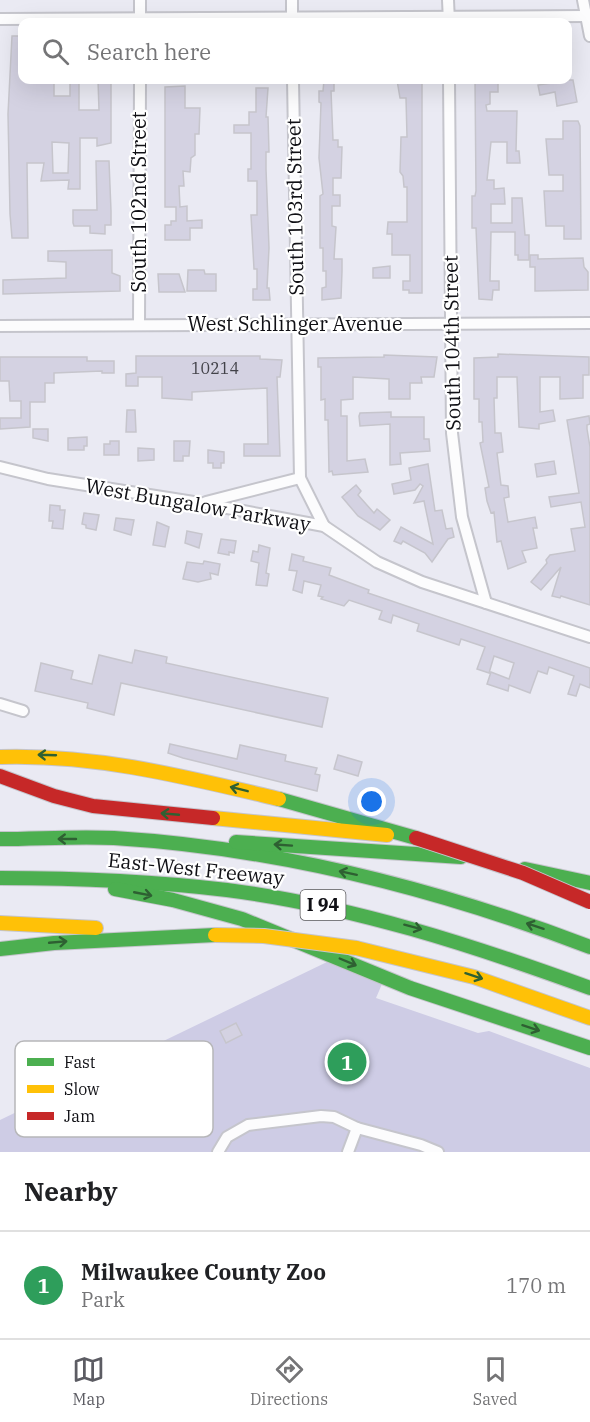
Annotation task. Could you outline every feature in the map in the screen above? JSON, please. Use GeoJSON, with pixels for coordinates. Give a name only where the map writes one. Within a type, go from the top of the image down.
{"type":"FeatureCollection","features":[{"type":"Feature","properties":{"kind":"highway"},"geometry":{"type":"LineString","coordinates":[[0,757],[36,755],[127,762],[367,820],[523,873],[590,902]]}},
{"type":"Feature","properties":{"kind":"highway"},"geometry":{"type":"LineString","coordinates":[[0,776],[54,796],[93,806],[416,838]]}},
{"type":"Feature","properties":{"kind":"highway"},"geometry":{"type":"LineString","coordinates":[[126,839],[197,838],[450,856],[590,883]]}},
{"type":"Feature","properties":{"kind":"highway","name":"East-West Freeway"},"geometry":{"type":"LineString","coordinates":[[0,839],[126,839],[299,862],[381,880],[461,902],[590,947]]}},
{"type":"Feature","properties":{"kind":"highway"},"geometry":{"type":"LineString","coordinates":[[44,877],[173,900],[242,919],[410,988],[590,1048]]}},
{"type":"Feature","properties":{"kind":"highway","name":"East-West Freeway"},"geometry":{"type":"LineString","coordinates":[[0,878],[124,879],[186,884],[305,901],[436,933],[506,955],[590,988]]}},
{"type":"Feature","properties":{"kind":"highway"},"geometry":{"type":"LineString","coordinates":[[0,923],[173,937]]}},
{"type":"Feature","properties":{"kind":"highway"},"geometry":{"type":"LineString","coordinates":[[0,950],[77,940],[215,935],[264,936],[356,948],[436,964],[519,990],[590,1018]]}},
{"type":"Feature","properties":{"kind":"street"},"geometry":{"type":"LineString","coordinates":[[140,0],[140,18]]}},
{"type":"Feature","properties":{"kind":"street"},"geometry":{"type":"LineString","coordinates":[[292,0],[292,18]]}},
{"type":"Feature","properties":{"kind":"street"},"geometry":{"type":"LineString","coordinates":[[448,0],[449,18]]}},
{"type":"Feature","properties":{"kind":"street"},"geometry":{"type":"LineString","coordinates":[[583,0],[590,36]]}},
{"type":"Feature","properties":{"kind":"street"},"geometry":{"type":"LineString","coordinates":[[518,18],[586,16]]}},
{"type":"Feature","properties":{"kind":"street"},"geometry":{"type":"LineString","coordinates":[[0,19],[18,19]]}},
{"type":"Feature","properties":{"kind":"street","name":"South 102nd Street"},"geometry":{"type":"LineString","coordinates":[[139,325],[140,84]]}},
{"type":"Feature","properties":{"kind":"street","name":"South 103rd Street"},"geometry":{"type":"LineString","coordinates":[[293,84],[300,478],[324,526]]}},
{"type":"Feature","properties":{"kind":"street","name":"South 104th Street"},"geometry":{"type":"LineString","coordinates":[[449,84],[452,433],[468,544],[486,603]]}},
{"type":"Feature","properties":{"kind":"street","name":"West Schlinger Avenue"},"geometry":{"type":"LineString","coordinates":[[0,326],[590,323]]}},
{"type":"Feature","properties":{"kind":"street","name":"West Bungalow Parkway"},"geometry":{"type":"LineString","coordinates":[[0,467],[48,479],[200,503],[324,526],[377,562],[422,582],[590,637]]}},
{"type":"Feature","properties":{"kind":"street"},"geometry":{"type":"LineString","coordinates":[[200,503],[232,497],[300,478]]}},
{"type":"Feature","properties":{"kind":"street"},"geometry":{"type":"LineString","coordinates":[[0,704],[23,711]]}},
{"type":"Feature","properties":{"kind":"street"},"geometry":{"type":"LineString","coordinates":[[218,1152],[227,1137],[248,1125],[321,1116],[334,1117],[357,1128],[422,1145],[438,1152]]}},
{"type":"Feature","properties":{"kind":"street"},"geometry":{"type":"LineString","coordinates":[[348,1152],[357,1128]]}},
{"type":"Feature","properties":{"kind":"shaded area"},"geometry":{"type":"Polygon","coordinates":[[[327,962],[382,984],[376,998],[478,1033],[489,1031],[590,1068],[590,1152],[0,1152],[0,1120],[15,1113],[15,1137],[213,1137],[213,1041],[164,1041],[327,962]]]}},
{"type":"Feature","properties":{"kind":"building"},"geometry":{"type":"Polygon","coordinates":[[[12,36],[18,36],[18,84],[54,84],[54,96],[70,96],[70,84],[79,84],[79,110],[99,110],[98,84],[111,84],[111,143],[97,146],[97,138],[80,138],[80,189],[68,189],[69,180],[41,181],[44,163],[27,163],[28,238],[12,238],[8,114],[12,36]],[[52,142],[53,173],[68,173],[69,143],[52,142]]]}},
{"type":"Feature","properties":{"kind":"building"},"geometry":{"type":"Polygon","coordinates":[[[573,80],[577,102],[557,106],[555,92],[540,95],[538,85],[572,84],[573,80]]]}},
{"type":"Feature","properties":{"kind":"building"},"geometry":{"type":"Polygon","coordinates":[[[324,84],[334,84],[334,91],[331,91],[333,140],[338,140],[338,147],[342,147],[341,178],[333,178],[333,195],[340,195],[340,206],[332,206],[332,226],[336,227],[334,259],[342,259],[342,271],[341,298],[322,300],[322,288],[326,287],[326,271],[323,271],[323,248],[320,248],[320,196],[323,194],[319,158],[321,103],[319,102],[319,91],[323,91],[324,84]]]}},
{"type":"Feature","properties":{"kind":"building"},"geometry":{"type":"Polygon","coordinates":[[[398,84],[422,84],[422,293],[409,293],[409,290],[403,290],[403,281],[410,281],[410,255],[392,255],[392,234],[387,234],[388,222],[407,222],[407,187],[404,187],[403,176],[400,172],[401,137],[407,137],[406,98],[400,98],[398,84]]]}},
{"type":"Feature","properties":{"kind":"building"},"geometry":{"type":"Polygon","coordinates":[[[475,84],[498,84],[498,92],[490,92],[490,104],[486,105],[487,111],[517,111],[516,151],[519,151],[520,163],[507,163],[507,142],[491,142],[487,180],[494,180],[494,189],[504,188],[505,204],[491,204],[491,223],[512,223],[512,198],[522,198],[525,235],[529,235],[529,260],[518,260],[518,255],[515,255],[515,232],[491,232],[490,281],[499,281],[499,290],[493,290],[492,300],[479,299],[476,228],[472,228],[472,196],[475,196],[475,84]]]}},
{"type":"Feature","properties":{"kind":"building"},"geometry":{"type":"Polygon","coordinates":[[[185,86],[185,108],[200,108],[199,134],[195,134],[195,155],[191,158],[190,172],[183,171],[184,186],[179,186],[180,207],[187,206],[187,221],[202,220],[202,228],[190,228],[190,240],[165,240],[165,225],[171,225],[171,221],[176,221],[176,207],[165,207],[165,87],[185,86]]]}},
{"type":"Feature","properties":{"kind":"building"},"geometry":{"type":"Polygon","coordinates":[[[256,88],[268,88],[266,117],[268,117],[269,152],[266,152],[269,248],[267,288],[269,288],[270,300],[253,300],[253,289],[257,289],[257,269],[254,269],[251,215],[257,215],[257,181],[248,181],[248,169],[251,169],[251,133],[234,133],[234,125],[249,125],[249,112],[256,112],[256,88]]]}},
{"type":"Feature","properties":{"kind":"building"},"geometry":{"type":"Polygon","coordinates":[[[563,121],[578,121],[580,126],[581,239],[564,239],[564,226],[546,226],[544,191],[563,191],[563,175],[549,175],[546,139],[563,139],[563,121]]]}},
{"type":"Feature","properties":{"kind":"building"},"geometry":{"type":"Polygon","coordinates":[[[96,161],[109,161],[111,225],[105,225],[105,234],[90,233],[90,226],[74,226],[73,223],[73,210],[97,210],[96,161]]]}},
{"type":"Feature","properties":{"kind":"building"},"geometry":{"type":"Polygon","coordinates":[[[112,250],[112,273],[120,276],[120,291],[3,294],[3,280],[66,278],[66,262],[48,261],[48,251],[112,250]]]}},
{"type":"Feature","properties":{"kind":"building"},"geometry":{"type":"Polygon","coordinates":[[[530,255],[538,255],[538,259],[583,258],[584,267],[588,272],[588,290],[535,291],[535,267],[530,267],[530,255]]]}},
{"type":"Feature","properties":{"kind":"building"},"geometry":{"type":"Polygon","coordinates":[[[390,266],[390,278],[373,278],[373,268],[390,266]]]}},
{"type":"Feature","properties":{"kind":"building"},"geometry":{"type":"Polygon","coordinates":[[[188,270],[204,270],[205,274],[216,274],[216,291],[187,291],[188,270]]]}},
{"type":"Feature","properties":{"kind":"building"},"geometry":{"type":"Polygon","coordinates":[[[158,274],[179,274],[185,292],[159,292],[158,274]]]}},
{"type":"Feature","properties":{"kind":"building"},"geometry":{"type":"Polygon","coordinates":[[[498,354],[589,357],[589,375],[583,375],[583,398],[560,399],[560,377],[540,377],[540,412],[553,410],[555,421],[539,424],[539,429],[519,427],[517,377],[497,377],[497,398],[494,398],[495,433],[501,433],[503,452],[497,453],[501,485],[508,486],[509,497],[504,498],[508,522],[535,517],[537,528],[533,528],[537,548],[522,551],[526,562],[508,569],[501,541],[497,542],[494,512],[491,513],[487,501],[485,488],[489,487],[480,443],[483,442],[482,422],[479,422],[479,399],[474,399],[474,358],[498,357],[498,354]]]}},
{"type":"Feature","properties":{"kind":"building"},"geometry":{"type":"Polygon","coordinates":[[[384,355],[437,357],[434,377],[421,377],[422,383],[410,383],[410,399],[389,399],[389,379],[353,377],[353,399],[341,400],[341,416],[347,416],[347,461],[365,459],[368,472],[333,475],[332,471],[329,472],[328,420],[325,420],[325,399],[321,400],[321,367],[318,367],[318,358],[384,357],[384,355]]]}},
{"type":"Feature","properties":{"kind":"building"},"geometry":{"type":"Polygon","coordinates":[[[136,356],[260,356],[260,359],[282,360],[280,377],[277,377],[280,456],[244,456],[244,444],[268,444],[267,388],[192,392],[192,400],[162,398],[162,377],[138,377],[138,386],[126,386],[126,374],[136,373],[136,356]]]}},
{"type":"Feature","properties":{"kind":"building"},"geometry":{"type":"Polygon","coordinates":[[[0,357],[87,357],[87,361],[114,361],[114,373],[102,373],[102,371],[54,373],[54,383],[45,383],[45,402],[30,402],[30,427],[0,429],[0,418],[21,418],[21,401],[10,401],[9,381],[0,381],[0,357]]]}},
{"type":"Feature","properties":{"kind":"building"},"geometry":{"type":"Polygon","coordinates":[[[127,410],[135,410],[136,432],[126,432],[127,410]]]}},
{"type":"Feature","properties":{"kind":"building"},"geometry":{"type":"Polygon","coordinates":[[[391,412],[391,417],[424,417],[424,439],[429,439],[430,451],[400,453],[401,464],[390,465],[390,424],[360,426],[359,416],[360,413],[391,412]]]}},
{"type":"Feature","properties":{"kind":"building"},"geometry":{"type":"Polygon","coordinates":[[[589,416],[590,424],[587,425],[587,429],[590,447],[590,605],[561,596],[560,598],[552,596],[561,567],[541,590],[531,582],[547,563],[546,560],[550,555],[575,551],[571,529],[585,527],[581,502],[551,507],[549,497],[579,493],[567,420],[589,416]]]}},
{"type":"Feature","properties":{"kind":"building"},"geometry":{"type":"Polygon","coordinates":[[[33,429],[48,429],[48,441],[33,438],[33,429]]]}},
{"type":"Feature","properties":{"kind":"building"},"geometry":{"type":"Polygon","coordinates":[[[87,437],[87,446],[84,446],[84,450],[68,450],[68,438],[87,437]]]}},
{"type":"Feature","properties":{"kind":"building"},"geometry":{"type":"Polygon","coordinates":[[[110,441],[119,441],[119,455],[104,455],[104,444],[110,444],[110,441]]]}},
{"type":"Feature","properties":{"kind":"building"},"geometry":{"type":"Polygon","coordinates":[[[174,441],[190,441],[189,456],[183,456],[183,461],[174,461],[174,441]]]}},
{"type":"Feature","properties":{"kind":"building"},"geometry":{"type":"Polygon","coordinates":[[[138,448],[154,449],[154,460],[138,461],[138,448]]]}},
{"type":"Feature","properties":{"kind":"building"},"geometry":{"type":"Polygon","coordinates":[[[208,450],[224,452],[224,463],[221,463],[221,468],[213,468],[213,463],[208,463],[208,450]]]}},
{"type":"Feature","properties":{"kind":"building"},"geometry":{"type":"Polygon","coordinates":[[[554,461],[556,474],[537,477],[535,464],[554,461]]]}},
{"type":"Feature","properties":{"kind":"building"},"geometry":{"type":"Polygon","coordinates":[[[428,464],[435,511],[442,510],[446,529],[452,528],[454,537],[448,539],[432,562],[425,553],[403,541],[401,544],[394,541],[401,527],[433,544],[424,501],[414,503],[423,486],[420,484],[415,490],[394,494],[392,484],[411,480],[409,468],[428,464]]]}},
{"type":"Feature","properties":{"kind":"building"},"geometry":{"type":"Polygon","coordinates":[[[356,485],[361,491],[358,495],[374,513],[377,509],[390,520],[380,530],[358,516],[342,497],[356,485]]]}},
{"type":"Feature","properties":{"kind":"building"},"geometry":{"type":"Polygon","coordinates":[[[50,505],[60,506],[60,510],[65,510],[63,529],[52,528],[53,521],[49,521],[50,505]]]}},
{"type":"Feature","properties":{"kind":"building"},"geometry":{"type":"Polygon","coordinates":[[[84,513],[99,515],[96,530],[86,528],[86,525],[82,524],[84,513]]]}},
{"type":"Feature","properties":{"kind":"building"},"geometry":{"type":"Polygon","coordinates":[[[116,518],[134,520],[131,535],[114,530],[116,518]]]}},
{"type":"Feature","properties":{"kind":"building"},"geometry":{"type":"Polygon","coordinates":[[[157,522],[169,527],[165,547],[153,545],[157,522]]]}},
{"type":"Feature","properties":{"kind":"building"},"geometry":{"type":"Polygon","coordinates":[[[187,531],[202,534],[199,548],[185,543],[187,531]]]}},
{"type":"Feature","properties":{"kind":"building"},"geometry":{"type":"Polygon","coordinates":[[[221,539],[236,541],[234,553],[229,552],[229,555],[218,553],[221,539]]]}},
{"type":"Feature","properties":{"kind":"building"},"geometry":{"type":"Polygon","coordinates":[[[259,545],[270,548],[266,573],[269,574],[267,586],[256,585],[259,563],[251,561],[253,551],[258,552],[259,545]]]}},
{"type":"Feature","properties":{"kind":"building"},"geometry":{"type":"Polygon","coordinates":[[[292,554],[304,557],[303,561],[331,568],[329,575],[369,590],[368,593],[590,668],[590,688],[580,684],[576,696],[568,694],[574,676],[549,667],[547,674],[538,671],[530,693],[509,685],[508,691],[487,684],[491,672],[509,679],[514,663],[494,656],[489,673],[477,669],[485,647],[461,639],[459,645],[417,631],[419,624],[393,615],[391,623],[379,619],[382,611],[349,600],[344,606],[321,599],[323,597],[318,596],[321,585],[304,581],[302,593],[293,590],[297,571],[289,570],[292,554]]]}},
{"type":"Feature","properties":{"kind":"building"},"geometry":{"type":"Polygon","coordinates":[[[204,561],[220,564],[218,575],[210,573],[211,579],[198,582],[183,579],[187,562],[203,564],[204,561]]]}},
{"type":"Feature","properties":{"kind":"building"},"geometry":{"type":"Polygon","coordinates":[[[135,650],[167,657],[166,663],[328,698],[322,727],[121,683],[114,715],[87,708],[88,703],[35,691],[41,663],[73,671],[71,679],[92,684],[99,655],[132,663],[135,650]]]}},
{"type":"Feature","properties":{"kind":"building"},"geometry":{"type":"Polygon","coordinates":[[[170,744],[237,759],[240,745],[286,755],[285,761],[317,768],[315,774],[320,775],[317,791],[183,758],[168,753],[170,744]]]}},
{"type":"Feature","properties":{"kind":"building"},"geometry":{"type":"Polygon","coordinates":[[[338,755],[362,762],[358,776],[334,769],[338,755]]]}},
{"type":"Feature","properties":{"kind":"building"},"geometry":{"type":"Polygon","coordinates":[[[236,1023],[242,1035],[226,1043],[220,1031],[236,1023]]]}},
{"type":"Feature","properties":{"kind":"traffic: fast"},"geometry":{"type":"LineString","coordinates":[[279,799],[416,838]]}},
{"type":"Feature","properties":{"kind":"traffic: fast"},"geometry":{"type":"LineString","coordinates":[[0,839],[114,838],[236,851],[356,874],[416,890],[533,926],[590,947]]}},
{"type":"Feature","properties":{"kind":"traffic: fast"},"geometry":{"type":"LineString","coordinates":[[236,842],[461,857]]}},
{"type":"Feature","properties":{"kind":"traffic: fast"},"geometry":{"type":"LineString","coordinates":[[525,869],[590,883]]}},
{"type":"Feature","properties":{"kind":"traffic: fast"},"geometry":{"type":"LineString","coordinates":[[0,878],[142,882],[274,897],[411,929],[590,988]]}},
{"type":"Feature","properties":{"kind":"traffic: fast"},"geometry":{"type":"LineString","coordinates":[[115,889],[173,900],[242,919],[410,988],[590,1048]]}},
{"type":"Feature","properties":{"kind":"traffic: fast"},"geometry":{"type":"LineString","coordinates":[[0,949],[54,943],[215,935]]}},
{"type":"Feature","properties":{"kind":"traffic: slow"},"geometry":{"type":"LineString","coordinates":[[0,757],[36,757],[106,763],[175,775],[279,799]]}},
{"type":"Feature","properties":{"kind":"traffic: slow"},"geometry":{"type":"LineString","coordinates":[[213,818],[387,835]]}},
{"type":"Feature","properties":{"kind":"traffic: slow"},"geometry":{"type":"LineString","coordinates":[[0,923],[96,928]]}},
{"type":"Feature","properties":{"kind":"traffic: slow"},"geometry":{"type":"LineString","coordinates":[[215,935],[264,936],[356,948]]}},
{"type":"Feature","properties":{"kind":"traffic: slow"},"geometry":{"type":"LineString","coordinates":[[356,948],[474,977],[590,1018]]}},
{"type":"Feature","properties":{"kind":"traffic: jam"},"geometry":{"type":"LineString","coordinates":[[0,776],[54,796],[93,806],[213,818]]}},
{"type":"Feature","properties":{"kind":"traffic: jam"},"geometry":{"type":"LineString","coordinates":[[416,838],[523,873],[590,902]]}},
{"type":"Feature","properties":{"kind":"place","name":"Milwaukee County Zoo"},"geometry":{"type":"Point","coordinates":[347,1062]}}]}
